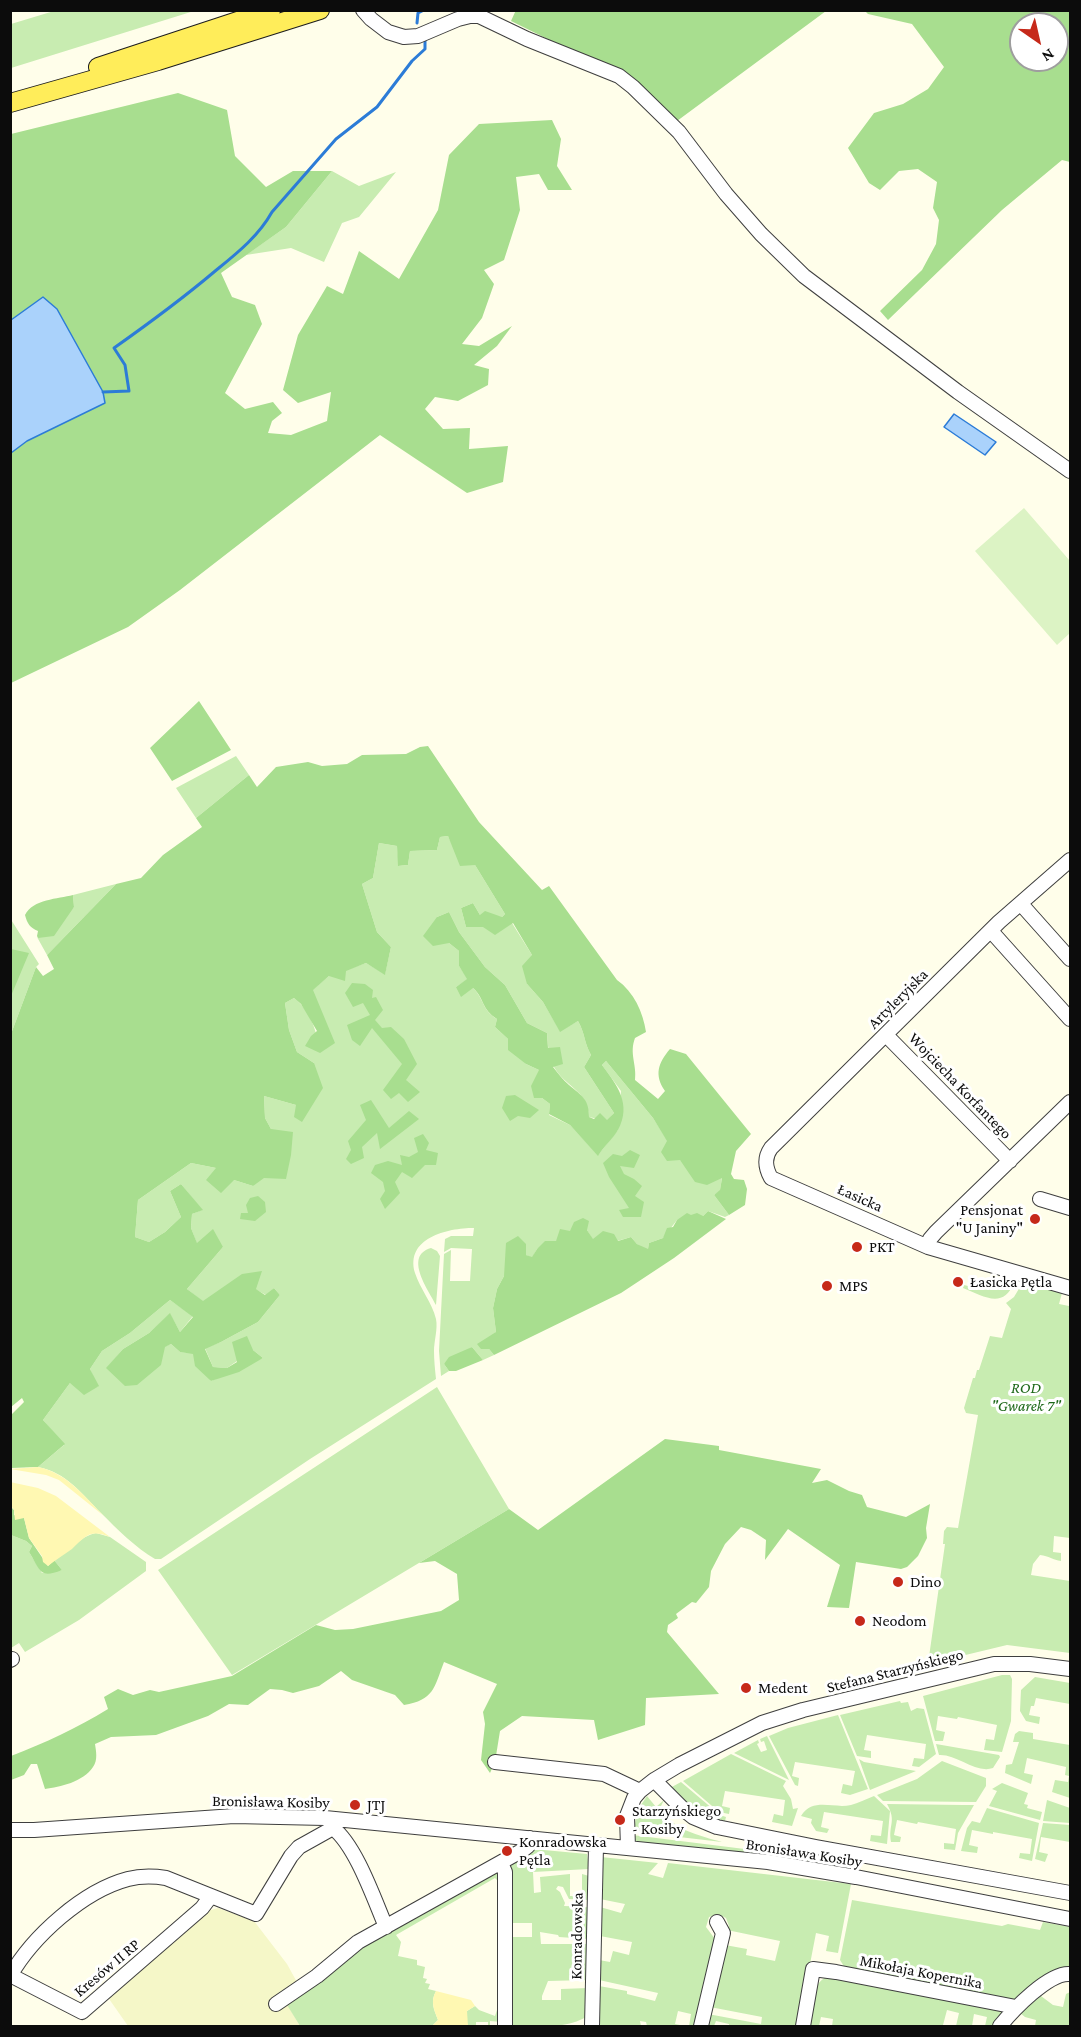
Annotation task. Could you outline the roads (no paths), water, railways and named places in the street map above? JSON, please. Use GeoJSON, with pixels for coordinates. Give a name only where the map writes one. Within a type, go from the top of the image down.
{"type":"FeatureCollection","features":[{"type":"Feature","properties":{"kind":"main road"},"geometry":{"type":"LineString","coordinates":[[10,101],[60,80],[271,10]]}},
{"type":"Feature","properties":{"kind":"main road"},"geometry":{"type":"LineString","coordinates":[[10,101],[158,61],[320,10]]}},
{"type":"Feature","properties":{"kind":"street"},"geometry":{"type":"LineString","coordinates":[[363,10],[380,27],[394,35],[418,36],[458,19],[479,16],[527,39],[619,76],[680,132],[726,194],[804,276],[958,392],[1071,471]]}},
{"type":"Feature","properties":{"kind":"street"},"geometry":{"type":"LineString","coordinates":[[373,10],[380,27]]}},
{"type":"Feature","properties":{"kind":"street","name":"Artyleryjska"},"geometry":{"type":"LineString","coordinates":[[767,1171],[766,1155],[771,1148],[991,931],[1071,860]]}},
{"type":"Feature","properties":{"kind":"street"},"geometry":{"type":"LineString","coordinates":[[1021,904],[1071,959]]}},
{"type":"Feature","properties":{"kind":"street"},"geometry":{"type":"LineString","coordinates":[[991,931],[1071,1019]]}},
{"type":"Feature","properties":{"kind":"street","name":"Wojciecha Korfantego"},"geometry":{"type":"LineString","coordinates":[[886,1035],[1010,1161]]}},
{"type":"Feature","properties":{"kind":"street"},"geometry":{"type":"LineString","coordinates":[[935,1249],[930,1239],[936,1232],[1071,1102]]}},
{"type":"Feature","properties":{"kind":"street","name":"Łasicka"},"geometry":{"type":"LineString","coordinates":[[767,1171],[771,1178],[783,1184],[935,1249],[1071,1288]]}},
{"type":"Feature","properties":{"kind":"street"},"geometry":{"type":"LineString","coordinates":[[1040,1199],[1071,1208]]}},
{"type":"Feature","properties":{"kind":"street","name":"Stefana Starzyńskiego"},"geometry":{"type":"LineString","coordinates":[[628,1848],[627,1816],[634,1798],[640,1791],[654,1780],[752,1727],[797,1711],[994,1664],[1030,1664],[1071,1668]]}},
{"type":"Feature","properties":{"kind":"street"},"geometry":{"type":"LineString","coordinates":[[495,1762],[604,1774],[640,1791]]}},
{"type":"Feature","properties":{"kind":"street","name":"Bronisława Kosiby"},"geometry":{"type":"LineString","coordinates":[[654,1780],[668,1797],[688,1813],[717,1827],[1071,1893]]}},
{"type":"Feature","properties":{"kind":"street","name":"Bronisława Kosiby"},"geometry":{"type":"LineString","coordinates":[[10,1830],[234,1816],[530,1838],[768,1863],[856,1877],[1071,1919]]}},
{"type":"Feature","properties":{"kind":"street","name":"Bronisława Kosiby"},"geometry":{"type":"LineString","coordinates":[[333,1824],[366,1881],[386,1927]]}},
{"type":"Feature","properties":{"kind":"street","name":"Kresów II RP"},"geometry":{"type":"LineString","coordinates":[[211,1896],[202,1908],[82,2012],[11,1975],[18,1963],[66,1913],[117,1883],[140,1877],[166,1878],[211,1896],[256,1914],[291,1856],[299,1847],[333,1824]]}},
{"type":"Feature","properties":{"kind":"street"},"geometry":{"type":"LineString","coordinates":[[276,2004],[317,1976],[358,1942],[501,1863],[528,1846],[530,1838]]}},
{"type":"Feature","properties":{"kind":"street","name":"Konradowska"},"geometry":{"type":"LineString","coordinates":[[592,2026],[596,1846]]}},
{"type":"Feature","properties":{"kind":"street"},"geometry":{"type":"LineString","coordinates":[[501,1863],[505,1872],[505,2026]]}},
{"type":"Feature","properties":{"kind":"street"},"geometry":{"type":"LineString","coordinates":[[701,2026],[723,1933],[717,1922]]}},
{"type":"Feature","properties":{"kind":"street","name":"Mikołaja Kopernika"},"geometry":{"type":"LineString","coordinates":[[803,2026],[813,1969],[1016,2007]]}},
{"type":"Feature","properties":{"kind":"street"},"geometry":{"type":"LineString","coordinates":[[1000,2026],[1016,2007],[1053,1979],[1062,1973],[1071,1974]]}},
{"type":"Feature","properties":{"kind":"water"},"geometry":{"type":"Polygon","coordinates":[[[43,297],[57,309],[103,392],[105,403],[27,441],[11,453],[11,320],[43,297]]]}},
{"type":"Feature","properties":{"kind":"water"},"geometry":{"type":"Polygon","coordinates":[[[954,414],[996,442],[985,455],[944,427],[954,414]]]}},
{"type":"Feature","properties":{"kind":"waterway"},"geometry":{"type":"LineString","coordinates":[[417,23],[418,13],[424,10]]}},
{"type":"Feature","properties":{"kind":"waterway"},"geometry":{"type":"LineString","coordinates":[[103,392],[129,391],[125,365],[114,348],[190,292],[246,245],[336,139],[377,107],[412,61],[425,49],[425,41]]}},
{"type":"Feature","properties":{"kind":"place","name":"Pensjonat \"U Janiny\""},"geometry":{"type":"Point","coordinates":[1035,1219]}},
{"type":"Feature","properties":{"kind":"place","name":"PKT"},"geometry":{"type":"Point","coordinates":[857,1247]}},
{"type":"Feature","properties":{"kind":"place","name":"Łasicka Pętla"},"geometry":{"type":"Point","coordinates":[958,1282]}},
{"type":"Feature","properties":{"kind":"place","name":"MPS"},"geometry":{"type":"Point","coordinates":[827,1286]}},
{"type":"Feature","properties":{"kind":"place","name":"Dino"},"geometry":{"type":"Point","coordinates":[898,1582]}},
{"type":"Feature","properties":{"kind":"place","name":"Neodom"},"geometry":{"type":"Point","coordinates":[860,1621]}},
{"type":"Feature","properties":{"kind":"place","name":"Medent"},"geometry":{"type":"Point","coordinates":[746,1688]}},
{"type":"Feature","properties":{"kind":"place","name":"JTJ"},"geometry":{"type":"Point","coordinates":[355,1805]}},
{"type":"Feature","properties":{"kind":"place","name":"Starzyńskiego - Kosiby"},"geometry":{"type":"Point","coordinates":[620,1820]}},
{"type":"Feature","properties":{"kind":"place","name":"Konradowska Pętla"},"geometry":{"type":"Point","coordinates":[507,1851]}},
{"type":"Feature","properties":{"kind":"park label","name":"ROD \"Gwarek 7\""},"geometry":{"type":"Point","coordinates":[1026,1397]}}]}
